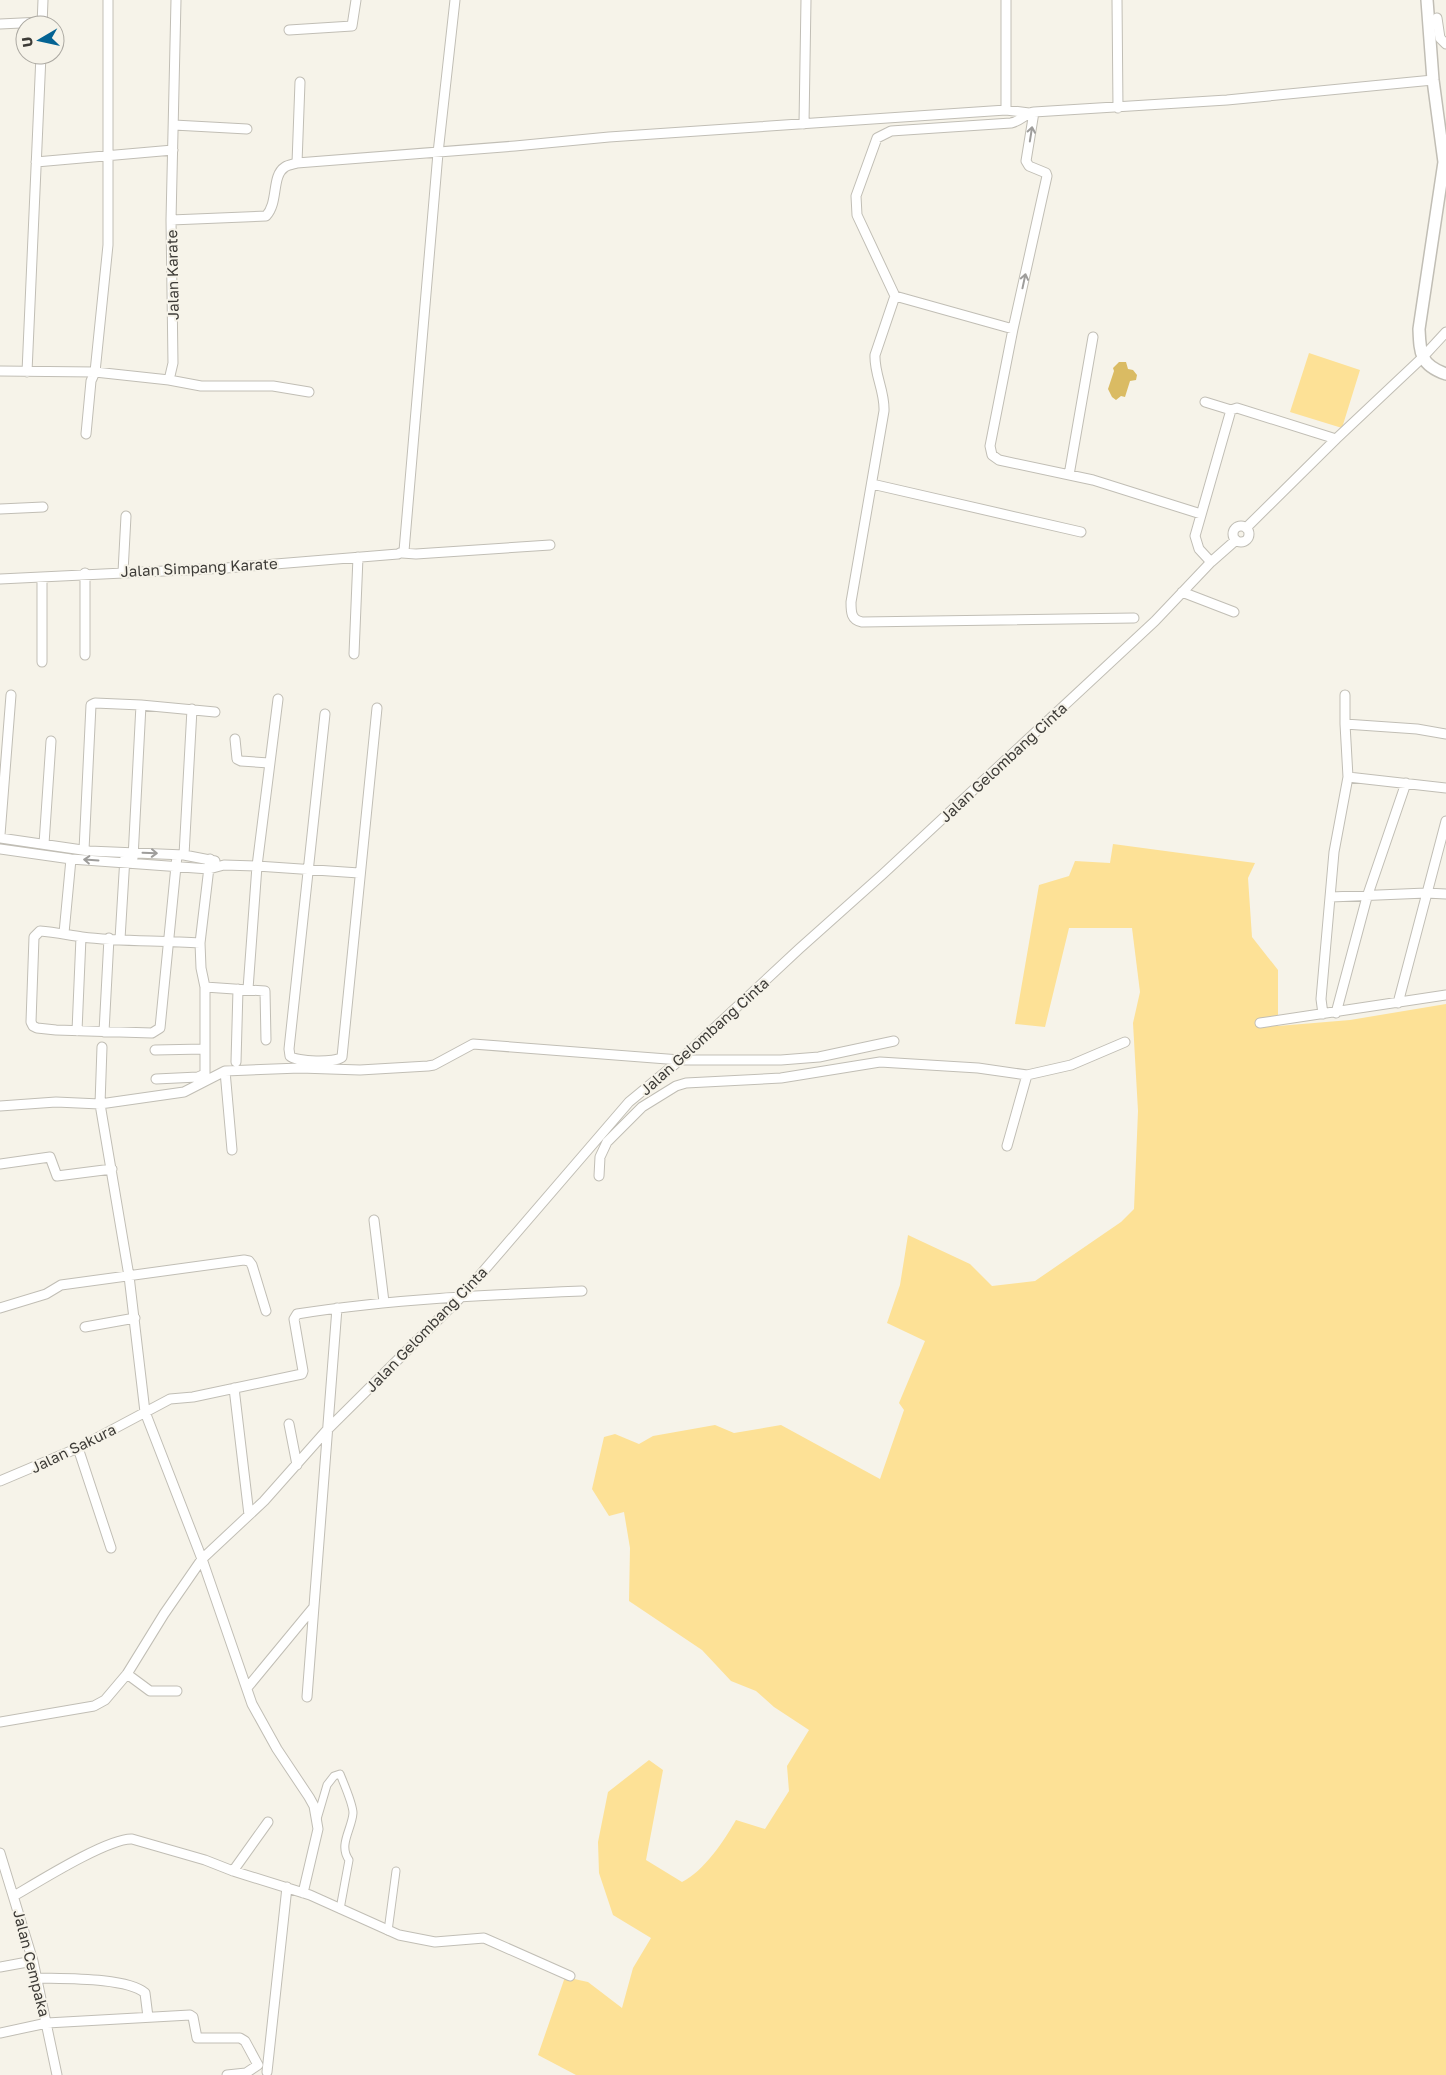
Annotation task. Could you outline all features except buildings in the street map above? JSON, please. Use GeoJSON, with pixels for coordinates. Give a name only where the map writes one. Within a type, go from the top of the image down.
{"type":"FeatureCollection","features":[{"type":"Feature","properties":{"kind":"street"},"geometry":{"type":"LineString","coordinates":[[42,15],[43,0]]}},
{"type":"Feature","properties":{"kind":"street"},"geometry":{"type":"LineString","coordinates":[[86,434],[91,381],[95,372],[108,245],[108,0]]}},
{"type":"Feature","properties":{"kind":"street","name":"Jalan Karate"},"geometry":{"type":"LineString","coordinates":[[169,380],[173,363],[171,220],[176,0]]}},
{"type":"Feature","properties":{"kind":"street"},"geometry":{"type":"LineString","coordinates":[[289,30],[352,26],[356,0]]}},
{"type":"Feature","properties":{"kind":"street"},"geometry":{"type":"LineString","coordinates":[[400,553],[405,548],[438,153],[455,0]]}},
{"type":"Feature","properties":{"kind":"street"},"geometry":{"type":"LineString","coordinates":[[804,124],[806,0]]}},
{"type":"Feature","properties":{"kind":"street"},"geometry":{"type":"LineString","coordinates":[[1006,0],[1006,110]]}},
{"type":"Feature","properties":{"kind":"street"},"geometry":{"type":"LineString","coordinates":[[1117,0],[1118,108]]}},
{"type":"Feature","properties":{"kind":"street"},"geometry":{"type":"LineString","coordinates":[[1427,0],[1437,18],[1440,38],[1446,44]]}},
{"type":"Feature","properties":{"kind":"street"},"geometry":{"type":"LineString","coordinates":[[1437,18],[1433,80],[1444,162],[1419,329],[1419,350],[1422,358],[1435,369],[1446,374]]}},
{"type":"Feature","properties":{"kind":"street"},"geometry":{"type":"LineString","coordinates":[[0,24],[15,24]]}},
{"type":"Feature","properties":{"kind":"street"},"geometry":{"type":"LineString","coordinates":[[27,372],[41,65]]}},
{"type":"Feature","properties":{"kind":"street"},"geometry":{"type":"LineString","coordinates":[[171,220],[266,216],[275,199],[279,175],[285,167],[297,164],[609,137],[1006,110],[1032,113],[1227,100],[1433,80]]}},
{"type":"Feature","properties":{"kind":"street"},"geometry":{"type":"LineString","coordinates":[[297,164],[300,82]]}},
{"type":"Feature","properties":{"kind":"street"},"geometry":{"type":"LineString","coordinates":[[1032,113],[1022,120],[1011,123],[891,131],[876,138],[855,205],[857,214],[895,296],[875,355],[874,363],[882,389],[884,411],[851,602],[851,613],[858,622],[1134,618]]}},
{"type":"Feature","properties":{"kind":"street"},"geometry":{"type":"LineString","coordinates":[[1032,113],[1026,161],[1029,166],[1046,173],[1047,176],[1013,329],[990,446],[991,453],[999,460],[1114,486],[1201,514]]}},
{"type":"Feature","properties":{"kind":"street"},"geometry":{"type":"LineString","coordinates":[[174,125],[247,129]]}},
{"type":"Feature","properties":{"kind":"street"},"geometry":{"type":"LineString","coordinates":[[36,162],[173,150]]}},
{"type":"Feature","properties":{"kind":"street"},"geometry":{"type":"LineString","coordinates":[[895,296],[1013,329]]}},
{"type":"Feature","properties":{"kind":"street"},"geometry":{"type":"LineString","coordinates":[[1205,402],[1231,410],[1237,408],[1336,438],[1422,358],[1446,332]]}},
{"type":"Feature","properties":{"kind":"street"},"geometry":{"type":"LineString","coordinates":[[1069,475],[1093,337]]}},
{"type":"Feature","properties":{"kind":"street"},"geometry":{"type":"LineString","coordinates":[[0,371],[95,372],[169,380],[201,386],[273,386],[308,392]]}},
{"type":"Feature","properties":{"kind":"street"},"geometry":{"type":"LineString","coordinates":[[1211,562],[1199,549],[1195,536],[1231,410]]}},
{"type":"Feature","properties":{"kind":"street","name":"Jalan Gelombang Cinta"},"geometry":{"type":"LineString","coordinates":[[0,1722],[94,1706],[105,1700],[127,1674],[164,1614],[202,1560],[249,1515],[327,1430],[462,1296],[629,1102],[680,1060],[1155,621],[1211,562],[1236,540],[1234,536],[1236,529],[1240,526],[1246,528],[1336,438]]}},
{"type":"Feature","properties":{"kind":"street"},"geometry":{"type":"LineString","coordinates":[[872,484],[1081,532]]}},
{"type":"Feature","properties":{"kind":"street"},"geometry":{"type":"LineString","coordinates":[[0,509],[43,507]]}},
{"type":"Feature","properties":{"kind":"street"},"geometry":{"type":"LineString","coordinates":[[123,572],[126,516]]}},
{"type":"Feature","properties":{"kind":"street","name":"Jalan Simpang Karate"},"geometry":{"type":"LineString","coordinates":[[0,579],[85,573],[226,568],[400,553],[425,554],[550,545]]}},
{"type":"Feature","properties":{"kind":"street"},"geometry":{"type":"LineString","coordinates":[[354,654],[358,557]]}},
{"type":"Feature","properties":{"kind":"street"},"geometry":{"type":"LineString","coordinates":[[85,573],[85,656]]}},
{"type":"Feature","properties":{"kind":"street"},"geometry":{"type":"LineString","coordinates":[[42,576],[42,662]]}},
{"type":"Feature","properties":{"kind":"street"},"geometry":{"type":"LineString","coordinates":[[1182,592],[1234,612]]}},
{"type":"Feature","properties":{"kind":"street"},"geometry":{"type":"LineString","coordinates":[[11,695],[0,836],[84,850],[181,855],[210,859],[224,865]]}},
{"type":"Feature","properties":{"kind":"street"},"geometry":{"type":"LineString","coordinates":[[1323,1014],[1321,999],[1334,852],[1348,778],[1345,695]]}},
{"type":"Feature","properties":{"kind":"street"},"geometry":{"type":"LineString","coordinates":[[236,1062],[257,866],[278,699]]}},
{"type":"Feature","properties":{"kind":"street"},"geometry":{"type":"LineString","coordinates":[[84,850],[91,705],[95,703],[141,705],[215,712]]}},
{"type":"Feature","properties":{"kind":"street"},"geometry":{"type":"LineString","coordinates":[[120,939],[141,705]]}},
{"type":"Feature","properties":{"kind":"street"},"geometry":{"type":"LineString","coordinates":[[325,714],[289,1049],[290,1056],[296,1060],[335,1061],[342,1057],[377,708]]}},
{"type":"Feature","properties":{"kind":"street"},"geometry":{"type":"LineString","coordinates":[[192,709],[181,855],[176,866],[169,941],[159,1030],[152,1033],[77,1031],[37,1028],[31,1022],[34,937],[40,931],[64,932],[81,937],[169,941],[200,943]]}},
{"type":"Feature","properties":{"kind":"street"},"geometry":{"type":"LineString","coordinates":[[1345,724],[1417,729],[1446,734]]}},
{"type":"Feature","properties":{"kind":"street"},"geometry":{"type":"LineString","coordinates":[[236,739],[237,759],[269,763]]}},
{"type":"Feature","properties":{"kind":"street"},"geometry":{"type":"LineString","coordinates":[[38,854],[42,844],[50,741]]}},
{"type":"Feature","properties":{"kind":"street"},"geometry":{"type":"LineString","coordinates":[[1348,778],[1446,788]]}},
{"type":"Feature","properties":{"kind":"street"},"geometry":{"type":"LineString","coordinates":[[1336,1013],[1368,897],[1406,783]]}},
{"type":"Feature","properties":{"kind":"street"},"geometry":{"type":"LineString","coordinates":[[1398,1003],[1446,821]]}},
{"type":"Feature","properties":{"kind":"street"},"geometry":{"type":"LineString","coordinates":[[0,849],[71,859],[128,863],[210,868],[224,865],[257,866],[359,873]]}},
{"type":"Feature","properties":{"kind":"street"},"geometry":{"type":"LineString","coordinates":[[64,932],[71,859]]}},
{"type":"Feature","properties":{"kind":"street"},"geometry":{"type":"LineString","coordinates":[[156,1079],[203,1076],[205,1074],[205,987],[200,943],[210,859]]}},
{"type":"Feature","properties":{"kind":"street"},"geometry":{"type":"LineString","coordinates":[[1331,897],[1368,897],[1426,893],[1446,894]]}},
{"type":"Feature","properties":{"kind":"street"},"geometry":{"type":"LineString","coordinates":[[77,1031],[81,937]]}},
{"type":"Feature","properties":{"kind":"street"},"geometry":{"type":"LineString","coordinates":[[104,1032],[109,938]]}},
{"type":"Feature","properties":{"kind":"street"},"geometry":{"type":"LineString","coordinates":[[205,987],[264,990],[266,993],[266,1040]]}},
{"type":"Feature","properties":{"kind":"street"},"geometry":{"type":"LineString","coordinates":[[1260,1023],[1446,995]]}},
{"type":"Feature","properties":{"kind":"street"},"geometry":{"type":"LineString","coordinates":[[0,1106],[56,1102],[100,1104],[184,1092],[225,1071],[300,1068],[360,1070],[428,1066],[434,1065],[473,1044],[680,1060],[782,1060],[819,1057],[894,1041]]}},
{"type":"Feature","properties":{"kind":"street"},"geometry":{"type":"LineString","coordinates":[[599,1176],[600,1157],[607,1142],[642,1107],[676,1086],[686,1083],[781,1078],[880,1062],[978,1068],[1026,1075],[1071,1065],[1125,1042]]}},
{"type":"Feature","properties":{"kind":"street"},"geometry":{"type":"LineString","coordinates":[[102,1047],[100,1104],[135,1318],[145,1412],[202,1560],[257,1714],[310,1797],[318,1829],[303,1893]]}},
{"type":"Feature","properties":{"kind":"street"},"geometry":{"type":"LineString","coordinates":[[156,1050],[204,1049]]}},
{"type":"Feature","properties":{"kind":"street"},"geometry":{"type":"LineString","coordinates":[[225,1071],[232,1150]]}},
{"type":"Feature","properties":{"kind":"street"},"geometry":{"type":"LineString","coordinates":[[1007,1146],[1026,1075]]}},
{"type":"Feature","properties":{"kind":"street"},"geometry":{"type":"LineString","coordinates":[[0,1164],[50,1156],[57,1176],[112,1169]]}},
{"type":"Feature","properties":{"kind":"street"},"geometry":{"type":"LineString","coordinates":[[374,1220],[384,1302]]}},
{"type":"Feature","properties":{"kind":"street"},"geometry":{"type":"LineString","coordinates":[[0,1308],[42,1295],[58,1286],[247,1260],[252,1265],[266,1312]]}},
{"type":"Feature","properties":{"kind":"street"},"geometry":{"type":"LineString","coordinates":[[307,1697],[337,1308],[462,1296],[582,1291]]}},
{"type":"Feature","properties":{"kind":"street","name":"Jalan Sakura"},"geometry":{"type":"LineString","coordinates":[[0,1481],[78,1448],[170,1399],[193,1397],[302,1373],[294,1317],[297,1314],[337,1308]]}},
{"type":"Feature","properties":{"kind":"street"},"geometry":{"type":"LineString","coordinates":[[85,1327],[135,1318]]}},
{"type":"Feature","properties":{"kind":"street"},"geometry":{"type":"LineString","coordinates":[[234,1388],[249,1515]]}},
{"type":"Feature","properties":{"kind":"street"},"geometry":{"type":"LineString","coordinates":[[290,1424],[297,1464]]}},
{"type":"Feature","properties":{"kind":"street"},"geometry":{"type":"LineString","coordinates":[[78,1448],[111,1548]]}},
{"type":"Feature","properties":{"kind":"street"},"geometry":{"type":"LineString","coordinates":[[248,1688],[313,1608]]}},
{"type":"Feature","properties":{"kind":"street"},"geometry":{"type":"LineString","coordinates":[[127,1674],[150,1692],[177,1691]]}},
{"type":"Feature","properties":{"kind":"street"},"geometry":{"type":"LineString","coordinates":[[317,1819],[327,1785],[334,1776],[340,1774],[353,1813],[346,1836],[347,1858],[349,1860],[340,1909]]}},
{"type":"Feature","properties":{"kind":"street"},"geometry":{"type":"LineString","coordinates":[[233,1871],[268,1822]]}},
{"type":"Feature","properties":{"kind":"street"},"geometry":{"type":"LineString","coordinates":[[14,1896],[80,1859],[122,1839],[139,1840],[287,1887],[399,1935],[435,1942],[484,1938],[570,1976]]}},
{"type":"Feature","properties":{"kind":"street","name":"Jalan Cempaka"},"geometry":{"type":"LineString","coordinates":[[0,1853],[33,1961],[57,2075]]}},
{"type":"Feature","properties":{"kind":"street"},"geometry":{"type":"LineString","coordinates":[[388,1931],[396,1871]]}},
{"type":"Feature","properties":{"kind":"street"},"geometry":{"type":"LineString","coordinates":[[0,2032],[47,2023],[190,2015],[193,2017],[197,2038],[240,2038],[244,2041],[258,2066],[271,2074],[287,1887]]}},
{"type":"Feature","properties":{"kind":"street"},"geometry":{"type":"LineString","coordinates":[[0,1967],[33,1961]]}},
{"type":"Feature","properties":{"kind":"street"},"geometry":{"type":"LineString","coordinates":[[36,1978],[103,1980],[138,1989],[145,1993],[148,2017]]}},
{"type":"Feature","properties":{"kind":"street"},"geometry":{"type":"LineString","coordinates":[[226,2075],[247,2074],[258,2066]]}},
{"type":"Feature","properties":{"kind":"shaded area"},"geometry":{"type":"Polygon","coordinates":[[[1309,353],[1360,370],[1342,428],[1290,412],[1309,353]]]}},
{"type":"Feature","properties":{"kind":"shaded area"},"geometry":{"type":"Polygon","coordinates":[[[1119,362],[1126,362],[1128,369],[1133,370],[1137,375],[1136,380],[1130,381],[1125,397],[1121,396],[1116,400],[1108,389],[1114,371],[1113,368],[1119,362]]]}},
{"type":"Feature","properties":{"kind":"shaded area"},"geometry":{"type":"Polygon","coordinates":[[[1113,844],[1255,863],[1248,878],[1252,937],[1278,970],[1278,1026],[1350,1020],[1446,1004],[1446,2075],[576,2075],[538,2055],[565,1977],[588,1982],[622,2008],[633,1968],[651,1938],[613,1915],[599,1873],[598,1842],[608,1792],[649,1760],[663,1770],[646,1860],[682,1882],[706,1863],[736,1820],[765,1829],[789,1791],[787,1766],[809,1730],[774,1707],[756,1691],[731,1681],[702,1650],[629,1601],[630,1548],[624,1512],[609,1516],[592,1489],[604,1437],[615,1434],[639,1444],[653,1436],[715,1425],[734,1433],[781,1425],[880,1479],[904,1410],[899,1403],[925,1341],[887,1323],[900,1285],[908,1235],[970,1264],[992,1286],[1035,1281],[1121,1222],[1134,1209],[1138,1111],[1133,1023],[1140,992],[1132,928],[1069,928],[1045,1027],[1015,1024],[1039,885],[1069,876],[1075,861],[1110,863],[1113,844]]]}}]}
